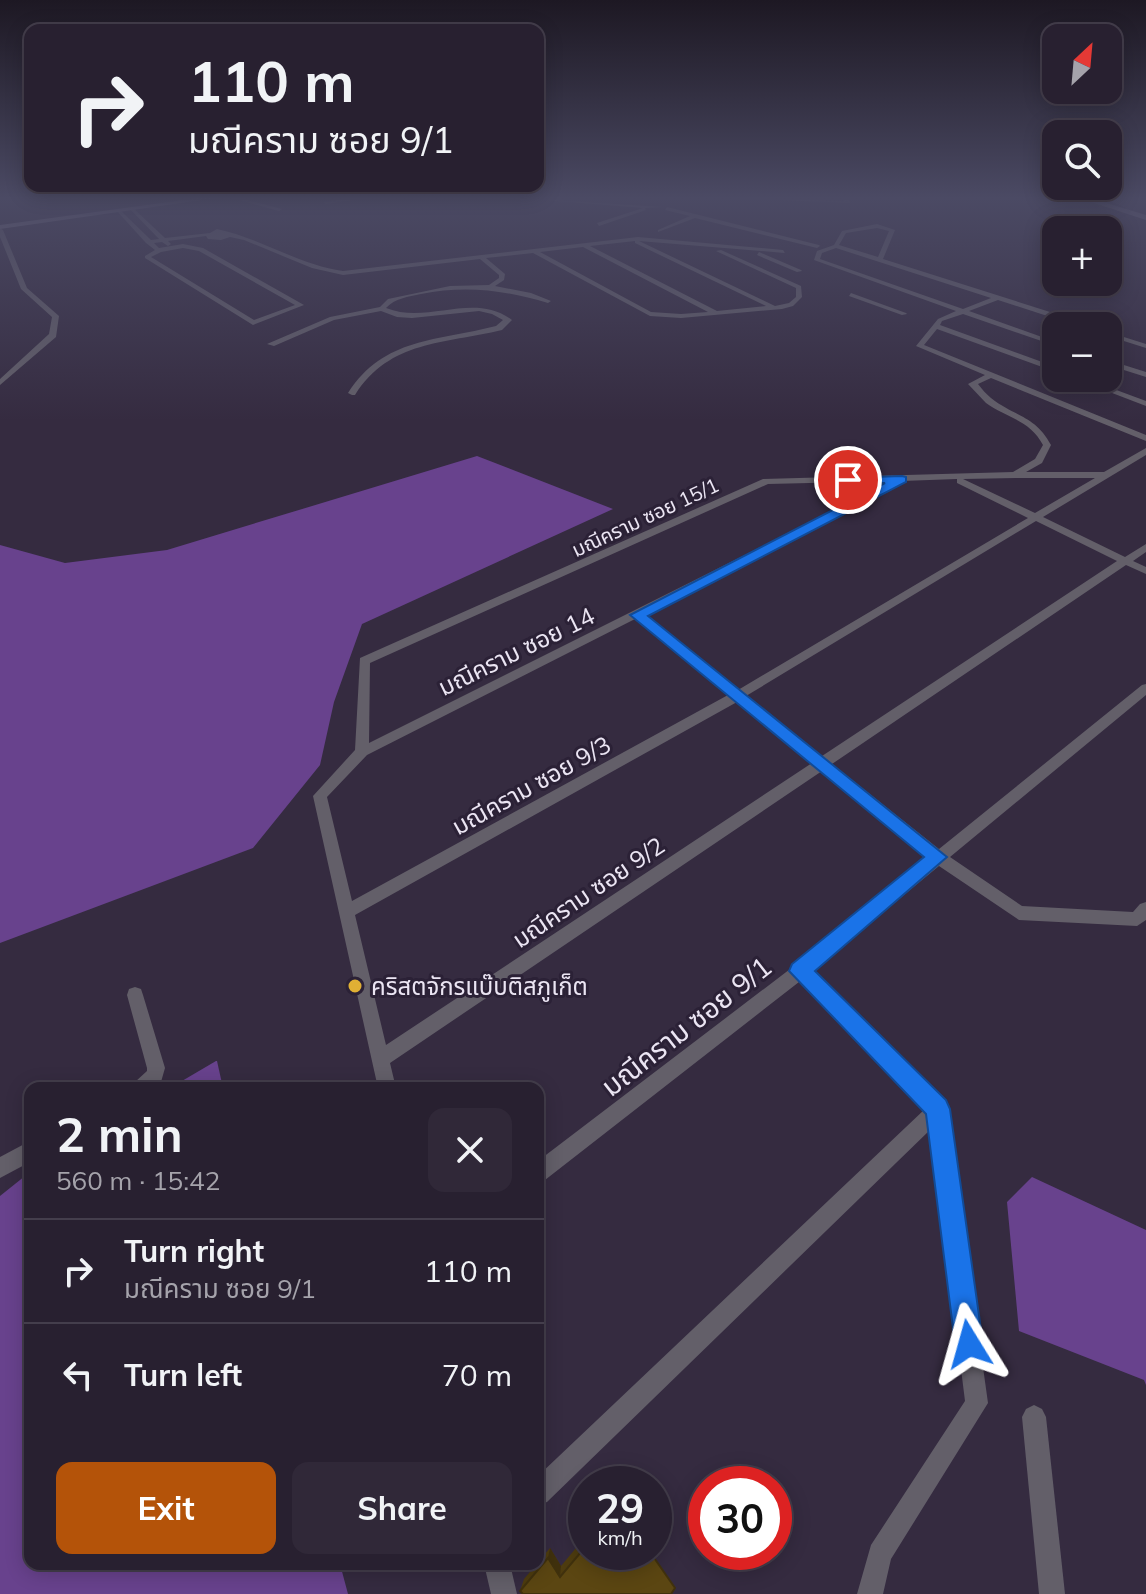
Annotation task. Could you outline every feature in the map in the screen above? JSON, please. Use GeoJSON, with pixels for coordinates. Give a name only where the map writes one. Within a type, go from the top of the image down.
{"type":"FeatureCollection","features":[{"type":"Feature","properties":{"kind":"street"},"geometry":{"type":"LineString","coordinates":[[0,383],[53,335],[57,325],[56,316],[24,289],[18,272]]}},
{"type":"Feature","properties":{"kind":"street"},"geometry":{"type":"LineString","coordinates":[[170,272],[253,323],[301,305],[243,272]]}},
{"type":"Feature","properties":{"kind":"street"},"geometry":{"type":"LineString","coordinates":[[492,285],[502,274],[500,272]]}},
{"type":"Feature","properties":{"kind":"street"},"geometry":{"type":"LineString","coordinates":[[572,272],[639,310],[665,316],[791,305],[801,290],[764,272]]}},
{"type":"Feature","properties":{"kind":"street"},"geometry":{"type":"LineString","coordinates":[[636,272],[716,313]]}},
{"type":"Feature","properties":{"kind":"street"},"geometry":{"type":"LineString","coordinates":[[701,272],[774,307]]}},
{"type":"Feature","properties":{"kind":"street"},"geometry":{"type":"LineString","coordinates":[[853,272],[1042,339]]}},
{"type":"Feature","properties":{"kind":"street"},"geometry":{"type":"LineString","coordinates":[[918,272],[1042,312]]}},
{"type":"Feature","properties":{"kind":"street"},"geometry":{"type":"LineString","coordinates":[[875,288],[887,284]]}},
{"type":"Feature","properties":{"kind":"street"},"geometry":{"type":"LineString","coordinates":[[382,309],[385,303],[401,296],[492,285],[548,301]]}},
{"type":"Feature","properties":{"kind":"street"},"geometry":{"type":"LineString","coordinates":[[845,306],[851,295],[863,291]]}},
{"type":"Feature","properties":{"kind":"street"},"geometry":{"type":"LineString","coordinates":[[851,295],[904,314]]}},
{"type":"Feature","properties":{"kind":"street"},"geometry":{"type":"LineString","coordinates":[[997,298],[940,320],[920,346],[1146,438]]}},
{"type":"Feature","properties":{"kind":"street"},"geometry":{"type":"LineString","coordinates":[[271,344],[332,318],[382,309],[401,316],[484,310],[508,320],[499,328],[422,345],[387,359],[357,381],[352,393]]}},
{"type":"Feature","properties":{"kind":"street"},"geometry":{"type":"LineString","coordinates":[[936,326],[1042,365]]}},
{"type":"Feature","properties":{"kind":"street"},"geometry":{"type":"LineString","coordinates":[[1122,338],[1146,346]]}},
{"type":"Feature","properties":{"kind":"street"},"geometry":{"type":"LineString","coordinates":[[1122,367],[1146,375]]}},
{"type":"Feature","properties":{"kind":"street"},"geometry":{"type":"LineString","coordinates":[[989,376],[972,384],[988,400],[1029,421],[1042,433],[1047,445],[1039,461],[1015,475]]}},
{"type":"Feature","properties":{"kind":"street"},"geometry":{"type":"LineString","coordinates":[[1114,392],[1146,404]]}},
{"type":"Feature","properties":{"kind":"street","name":"มณีคราม ซอย 9/3"},"geometry":{"type":"LineString","coordinates":[[346,912],[737,696],[1146,451]]}},
{"type":"Feature","properties":{"kind":"street","name":"มณีคราม ซอย 15/1"},"geometry":{"type":"LineString","coordinates":[[362,752],[364,661],[766,481],[1108,475]]}},
{"type":"Feature","properties":{"kind":"street"},"geometry":{"type":"LineString","coordinates":[[956,479],[1146,571]]}},
{"type":"Feature","properties":{"kind":"street","name":"มณีคราม ซอย 14"},"geometry":{"type":"LineString","coordinates":[[346,912],[320,796],[362,752],[902,480]]}},
{"type":"Feature","properties":{"kind":"street","name":"มณีคราม ซอย 9/2"},"geometry":{"type":"LineString","coordinates":[[380,1059],[1146,547]]}},
{"type":"Feature","properties":{"kind":"street"},"geometry":{"type":"LineString","coordinates":[[637,615],[938,857],[1019,913],[1137,919],[1146,909]]}},
{"type":"Feature","properties":{"kind":"street","name":"มณีคราม ซอย 9/1"},"geometry":{"type":"LineString","coordinates":[[544,1168],[800,971],[1146,688]]}},
{"type":"Feature","properties":{"kind":"street"},"geometry":{"type":"LineString","coordinates":[[346,912],[386,1082]]}},
{"type":"Feature","properties":{"kind":"street"},"geometry":{"type":"LineString","coordinates":[[800,971],[938,1109],[977,1403],[880,1554],[870,1594]]}},
{"type":"Feature","properties":{"kind":"street"},"geometry":{"type":"LineString","coordinates":[[135,995],[156,1068],[155,1076],[148,1082]]}},
{"type":"Feature","properties":{"kind":"street"},"geometry":{"type":"LineString","coordinates":[[544,1487],[938,1109]]}},
{"type":"Feature","properties":{"kind":"street"},"geometry":{"type":"LineString","coordinates":[[0,1168],[24,1154]]}},
{"type":"Feature","properties":{"kind":"street"},"geometry":{"type":"LineString","coordinates":[[1034,1417],[1052,1594]]}},
{"type":"Feature","properties":{"kind":"street"},"geometry":{"type":"LineString","coordinates":[[498,1570],[504,1594]]}},
{"type":"Feature","properties":{"kind":"shaded area"},"geometry":{"type":"Polygon","coordinates":[[[477,456],[613,509],[362,624],[334,702],[320,765],[253,848],[0,943],[0,545],[65,563],[167,550],[477,456]]]}},
{"type":"Feature","properties":{"kind":"shaded area"},"geometry":{"type":"Polygon","coordinates":[[[216,1061],[222,1082],[180,1082],[216,1061]]]}},
{"type":"Feature","properties":{"kind":"shaded area"},"geometry":{"type":"Polygon","coordinates":[[[24,1177],[24,1570],[342,1570],[348,1594],[0,1594],[0,1196],[24,1177]]]}},
{"type":"Feature","properties":{"kind":"shaded area"},"geometry":{"type":"Polygon","coordinates":[[[1032,1177],[1146,1230],[1146,1385],[1144,1380],[1019,1331],[1007,1202],[1032,1177]]]}},
{"type":"Feature","properties":{"kind":"building"},"geometry":{"type":"Polygon","coordinates":[[[548,1558],[560,1577],[568,1567],[568,1570],[662,1570],[675,1588],[671,1594],[523,1594],[520,1591],[538,1570],[544,1570],[548,1558]]]}},
{"type":"Feature","properties":{"kind":"place","name":"คริสตจักรแบ๊บติสภูเก็ต"},"geometry":{"type":"Point","coordinates":[355,986]}},
{"type":"Feature","properties":{"kind":"route"},"geometry":{"type":"LineString","coordinates":[[848,480],[902,480],[637,615],[938,857],[800,971],[938,1109],[969,1344]]}}]}
